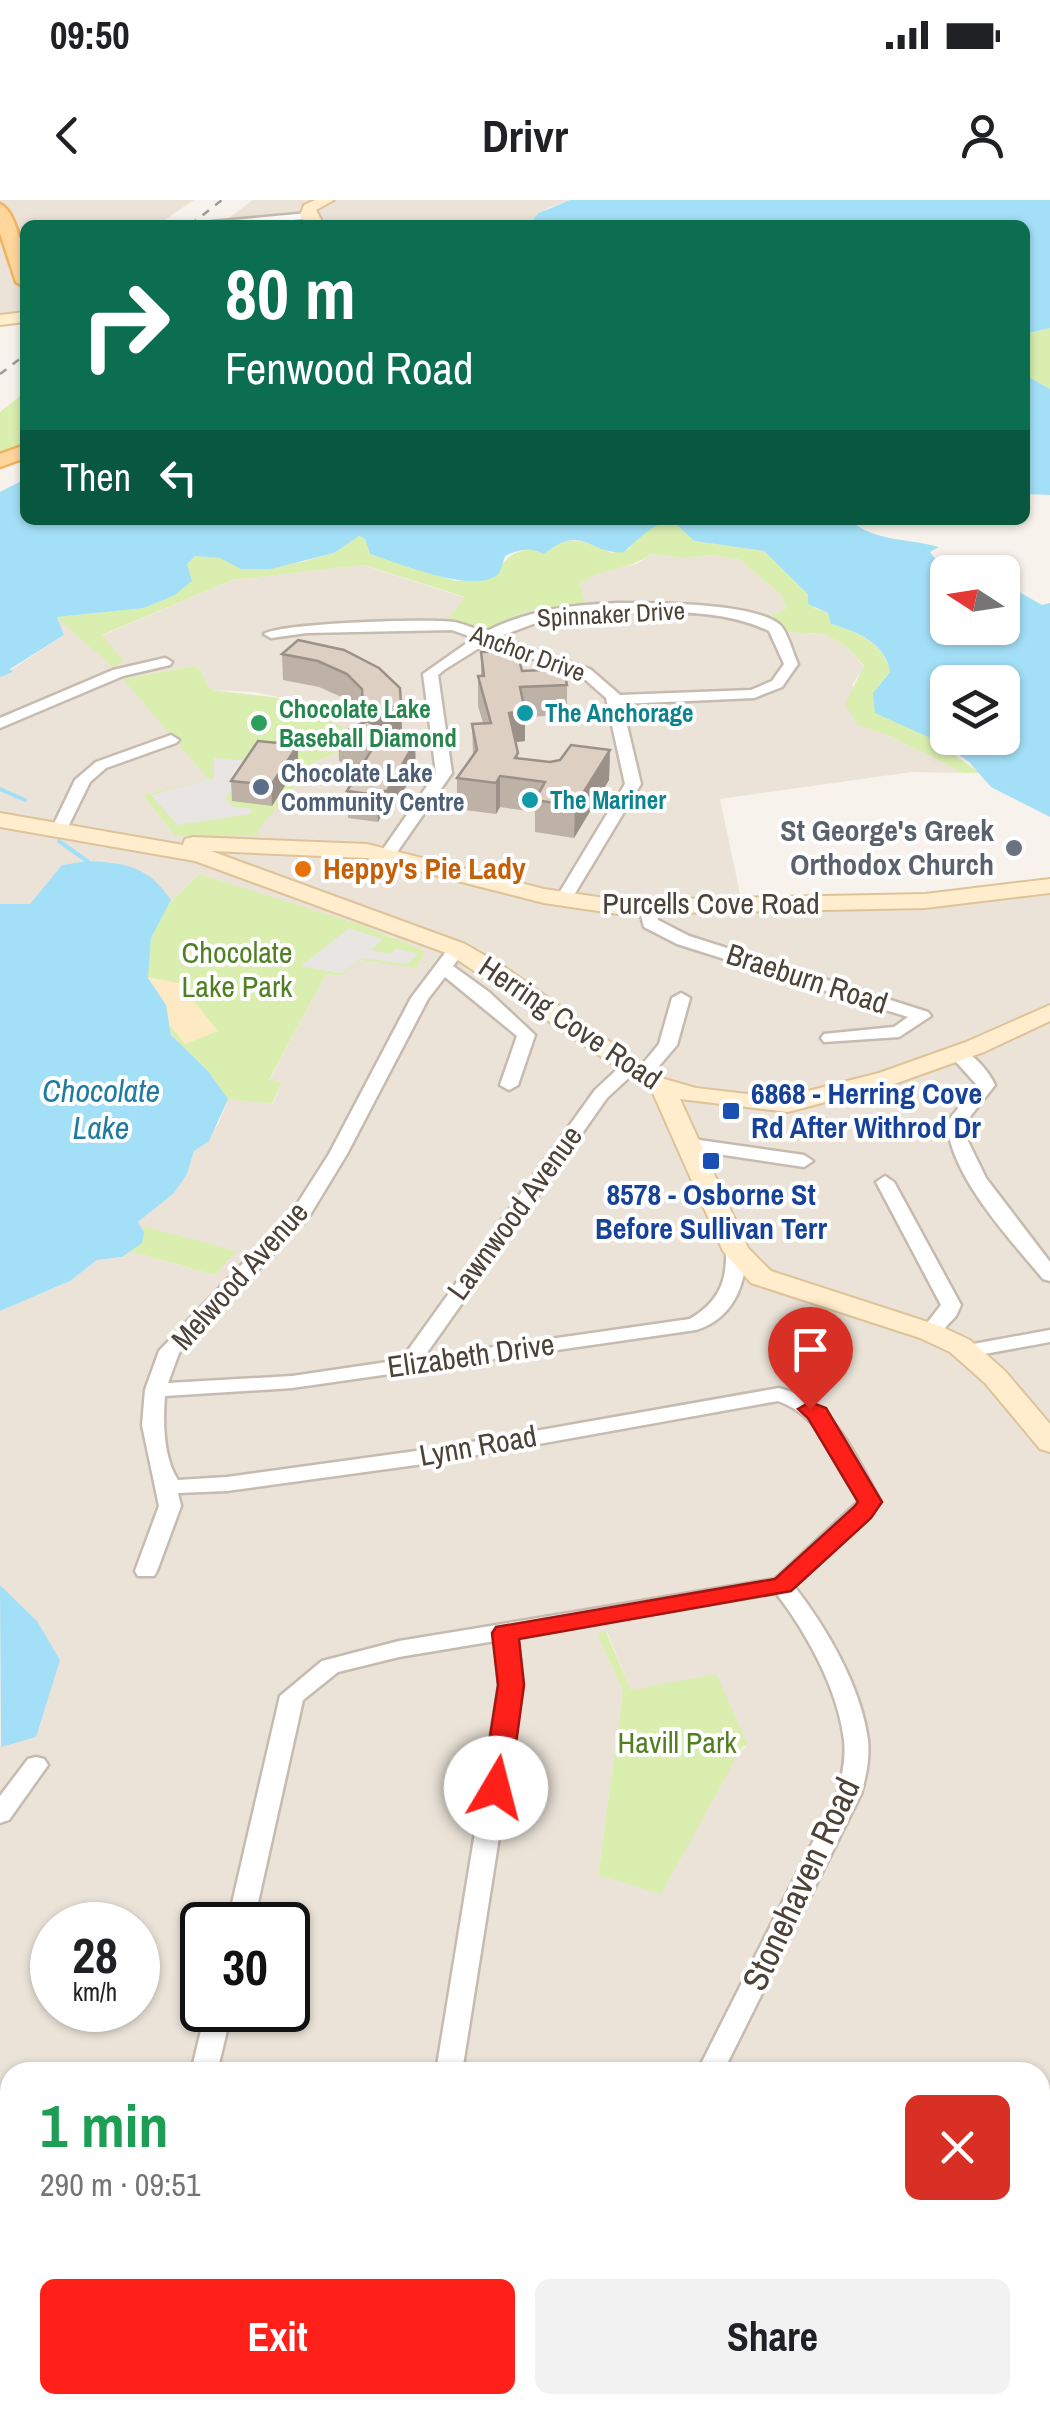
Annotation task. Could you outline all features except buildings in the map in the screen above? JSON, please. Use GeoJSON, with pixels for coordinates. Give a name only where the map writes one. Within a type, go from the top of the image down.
{"type":"FeatureCollection","features":[{"type":"Feature","properties":{"kind":"main road"},"geometry":{"type":"LineString","coordinates":[[0,208],[12,245]]}},
{"type":"Feature","properties":{"kind":"main road","name":"Herring Cove Road"},"geometry":{"type":"LineString","coordinates":[[0,820],[128,842],[212,863]]}},
{"type":"Feature","properties":{"kind":"main road","name":"Herring Cove Road"},"geometry":{"type":"LineString","coordinates":[[128,842],[156,844],[242,878],[266,880],[450,958],[496,971],[645,1076],[740,1101],[788,1104],[873,1082],[1050,1012]]}},
{"type":"Feature","properties":{"kind":"main road","name":"Purcells Cove Road"},"geometry":{"type":"LineString","coordinates":[[156,844],[333,848],[387,854],[563,900],[647,908],[924,901],[1050,886]]}},
{"type":"Feature","properties":{"kind":"main road","name":"Purcells Cove Road"},"geometry":{"type":"LineString","coordinates":[[212,863],[258,845]]}},
{"type":"Feature","properties":{"kind":"main road"},"geometry":{"type":"LineString","coordinates":[[645,1076],[685,1144],[736,1250],[761,1277],[930,1332],[968,1351],[1044,1427]]}},
{"type":"Feature","properties":{"kind":"street"},"geometry":{"type":"LineString","coordinates":[[254,220],[316,211]]}},
{"type":"Feature","properties":{"kind":"street","name":"Spinnaker Drive"},"geometry":{"type":"LineString","coordinates":[[387,854],[444,774],[430,674],[486,640],[543,614],[696,609],[744,614],[768,623],[777,632],[791,664],[777,684],[754,694],[614,700]]}},
{"type":"Feature","properties":{"kind":"street","name":"Anchor Drive"},"geometry":{"type":"LineString","coordinates":[[271,634],[308,629],[440,625],[459,628],[585,672],[606,686],[614,700],[633,784],[563,900]]}},
{"type":"Feature","properties":{"kind":"street"},"geometry":{"type":"LineString","coordinates":[[0,724],[118,673],[166,662]]}},
{"type":"Feature","properties":{"kind":"street"},"geometry":{"type":"LineString","coordinates":[[59,830],[77,788],[92,772],[172,740]]}},
{"type":"Feature","properties":{"kind":"street","name":"Braeburn Road"},"geometry":{"type":"LineString","coordinates":[[647,908],[650,923],[662,931],[888,1004],[921,1019],[896,1033],[830,1038]]}},
{"type":"Feature","properties":{"kind":"street"},"geometry":{"type":"LineString","coordinates":[[450,958],[526,1036],[509,1084]]}},
{"type":"Feature","properties":{"kind":"street","name":"Melwood Avenue"},"geometry":{"type":"LineString","coordinates":[[146,1572],[170,1506],[152,1424],[155,1390],[170,1351],[260,1262],[300,1215],[338,1154],[413,1011],[450,958]]}},
{"type":"Feature","properties":{"kind":"street","name":"Lawnwood Avenue"},"geometry":{"type":"LineString","coordinates":[[408,1366],[601,1094],[645,1076],[668,1045],[681,998]]}},
{"type":"Feature","properties":{"kind":"street"},"geometry":{"type":"LineString","coordinates":[[957,1052],[986,1085],[956,1122],[958,1139],[986,1193],[1050,1275]]}},
{"type":"Feature","properties":{"kind":"street"},"geometry":{"type":"LineString","coordinates":[[685,1144],[804,1162]]}},
{"type":"Feature","properties":{"kind":"street"},"geometry":{"type":"LineString","coordinates":[[884,1182],[899,1203],[951,1304],[949,1312],[930,1332]]}},
{"type":"Feature","properties":{"kind":"street","name":"Elizabeth Drive"},"geometry":{"type":"LineString","coordinates":[[155,1390],[292,1382],[696,1324],[719,1311],[738,1276],[736,1250]]}},
{"type":"Feature","properties":{"kind":"street"},"geometry":{"type":"LineString","coordinates":[[968,1351],[1050,1336]]}},
{"type":"Feature","properties":{"kind":"street","name":"Lynn Road"},"geometry":{"type":"LineString","coordinates":[[164,1475],[172,1488],[227,1484],[438,1455],[778,1394],[796,1398],[818,1413],[870,1502],[782,1586]]}},
{"type":"Feature","properties":{"kind":"street"},"geometry":{"type":"LineString","coordinates":[[245,1902],[292,1696],[330,1666],[399,1648],[782,1586]]}},
{"type":"Feature","properties":{"kind":"street","name":"Stonehaven Road"},"geometry":{"type":"LineString","coordinates":[[715,2062],[849,1794],[856,1768],[851,1720],[803,1609],[782,1586]]}},
{"type":"Feature","properties":{"kind":"street"},"geometry":{"type":"LineString","coordinates":[[451,2062],[511,1685],[505,1633]]}},
{"type":"Feature","properties":{"kind":"street"},"geometry":{"type":"LineString","coordinates":[[0,1814],[36,1766]]}},
{"type":"Feature","properties":{"kind":"street"},"geometry":{"type":"LineString","coordinates":[[206,2062],[214,2032]]}},
{"type":"Feature","properties":{"kind":"shaded area"},"geometry":{"type":"Polygon","coordinates":[[[0,200],[194,200],[164,220],[20,220],[20,324],[0,326],[0,200]]]}},
{"type":"Feature","properties":{"kind":"shaded area"},"geometry":{"type":"Polygon","coordinates":[[[253,200],[570,200],[546,209],[534,220],[226,220],[253,200]]]}},
{"type":"Feature","properties":{"kind":"shaded area"},"geometry":{"type":"Polygon","coordinates":[[[651,554],[684,558],[713,555],[740,560],[781,595],[786,609],[768,617],[783,632],[824,634],[846,646],[864,667],[852,685],[886,734],[963,773],[912,772],[720,799],[743,908],[1050,887],[1050,2062],[0,2062],[0,1747],[37,1621],[0,1585],[0,1311],[70,1281],[97,1260],[122,1257],[129,1251],[215,1275],[235,1251],[142,1229],[137,1223],[174,1192],[187,1174],[194,1151],[218,1125],[228,1099],[273,1104],[282,1082],[269,1081],[326,974],[341,976],[359,960],[417,967],[395,938],[199,874],[168,905],[171,899],[87,861],[63,865],[30,904],[0,904],[0,677],[64,635],[56,617],[101,636],[232,580],[363,565],[466,598],[447,621],[487,630],[526,611],[585,606],[580,583],[596,572],[637,564],[651,554]],[[193,666],[124,679],[210,781],[143,795],[175,836],[259,836],[256,832],[314,762],[359,744],[426,740],[367,741],[288,699],[255,692],[209,690],[200,669],[193,666]],[[607,1632],[598,1634],[623,1691],[598,1875],[747,1746],[631,1690],[607,1632]]]}},
{"type":"Feature","properties":{"kind":"shaded area"},"geometry":{"type":"Polygon","coordinates":[[[214,758],[251,761],[226,798],[231,806],[253,809],[250,814],[177,825],[151,795],[214,778],[214,758]]]}},
{"type":"Feature","properties":{"kind":"shaded area"},"geometry":{"type":"Polygon","coordinates":[[[349,928],[383,939],[371,950],[390,954],[396,948],[418,954],[407,964],[361,958],[342,974],[301,966],[349,928]]]}},
{"type":"Feature","properties":{"kind":"green space"},"geometry":{"type":"Polygon","coordinates":[[[1050,328],[1050,389],[1030,378],[1030,333],[1050,328]]]}},
{"type":"Feature","properties":{"kind":"green space"},"geometry":{"type":"Polygon","coordinates":[[[20,396],[20,445],[0,454],[0,412],[20,396]]]}},
{"type":"Feature","properties":{"kind":"green space"},"geometry":{"type":"Polygon","coordinates":[[[658,525],[677,525],[694,541],[764,551],[809,594],[814,608],[828,613],[831,624],[859,635],[882,653],[890,672],[879,685],[930,737],[930,755],[955,755],[980,773],[963,773],[886,734],[858,725],[845,704],[864,666],[846,646],[824,634],[783,632],[767,617],[786,609],[781,595],[740,560],[713,555],[684,558],[651,554],[580,584],[586,606],[526,611],[488,630],[446,622],[465,597],[364,565],[232,580],[102,635],[124,662],[113,667],[56,617],[144,608],[175,595],[191,581],[187,564],[195,556],[298,563],[334,553],[359,536],[365,539],[370,554],[455,581],[493,578],[503,563],[521,551],[547,552],[571,541],[611,553],[629,549],[658,525]]]}},
{"type":"Feature","properties":{"kind":"green space"},"geometry":{"type":"Polygon","coordinates":[[[193,666],[200,669],[210,690],[288,699],[367,740],[426,741],[359,744],[314,762],[257,832],[261,836],[175,836],[143,795],[209,780],[123,679],[193,666]]]}},
{"type":"Feature","properties":{"kind":"green space","name":"Chocolate Lake Park"},"geometry":{"type":"Polygon","coordinates":[[[199,874],[361,925],[425,951],[417,968],[360,960],[341,976],[326,974],[269,1080],[282,1082],[272,1104],[228,1099],[208,1071],[171,1035],[166,1005],[147,975],[151,938],[168,905],[199,874]]]}},
{"type":"Feature","properties":{"kind":"green space"},"geometry":{"type":"Polygon","coordinates":[[[143,1226],[236,1251],[215,1275],[129,1251],[142,1243],[143,1226]]]}},
{"type":"Feature","properties":{"kind":"green space","name":"Havill Park"},"geometry":{"type":"Polygon","coordinates":[[[606,1632],[631,1690],[716,1674],[748,1745],[742,1747],[661,1894],[598,1875],[623,1691],[597,1633],[606,1632]]]}},
{"type":"Feature","properties":{"kind":"sand"},"geometry":{"type":"Polygon","coordinates":[[[148,977],[179,983],[218,1031],[185,1044],[166,1021],[166,1005],[148,977]]]}},
{"type":"Feature","properties":{"kind":"water"},"geometry":{"type":"Polygon","coordinates":[[[570,200],[1050,200],[1050,328],[1030,333],[1030,220],[533,220],[539,213],[570,200]]]}},
{"type":"Feature","properties":{"kind":"water"},"geometry":{"type":"Polygon","coordinates":[[[1030,378],[1050,389],[1050,495],[1030,494],[1030,378]]]}},
{"type":"Feature","properties":{"kind":"water"},"geometry":{"type":"Polygon","coordinates":[[[20,482],[20,525],[658,525],[624,552],[577,540],[557,545],[544,554],[530,550],[515,552],[505,556],[496,576],[484,580],[434,575],[370,554],[365,539],[359,536],[334,553],[271,569],[241,569],[220,558],[195,556],[187,564],[192,581],[175,595],[144,608],[57,617],[64,635],[10,669],[13,672],[0,677],[0,492],[20,482]]]}},
{"type":"Feature","properties":{"kind":"water"},"geometry":{"type":"Polygon","coordinates":[[[677,525],[856,525],[881,536],[939,547],[930,552],[930,645],[1020,645],[1020,593],[1042,605],[1050,603],[1050,817],[991,787],[959,755],[1020,755],[1020,665],[930,665],[930,738],[875,713],[873,693],[890,672],[883,653],[860,635],[831,624],[828,613],[808,604],[808,594],[764,551],[694,541],[677,525]]]}},
{"type":"Feature","properties":{"kind":"water","name":"Chocolate Lake"},"geometry":{"type":"Polygon","coordinates":[[[87,861],[135,868],[154,880],[171,900],[151,938],[148,978],[166,1005],[171,1035],[208,1071],[228,1099],[209,1141],[194,1151],[187,1174],[174,1193],[138,1222],[144,1232],[142,1243],[122,1257],[97,1260],[70,1281],[0,1311],[0,904],[30,904],[62,865],[87,861]]]}},
{"type":"Feature","properties":{"kind":"water"},"geometry":{"type":"Polygon","coordinates":[[[0,1585],[37,1621],[60,1660],[36,1737],[1,1747],[0,1585]]]}},
{"type":"Feature","properties":{"kind":"waterway"},"geometry":{"type":"LineString","coordinates":[[0,789],[25,800]]}},
{"type":"Feature","properties":{"kind":"waterway"},"geometry":{"type":"LineString","coordinates":[[59,841],[87,861]]}},
{"type":"Feature","properties":{"kind":"railway"},"geometry":{"type":"LineString","coordinates":[[196,220],[222,200]]}},
{"type":"Feature","properties":{"kind":"railway"},"geometry":{"type":"LineString","coordinates":[[0,374],[20,359]]}},
{"type":"Feature","properties":{"kind":"place","name":"The Anchorage"},"geometry":{"type":"Point","coordinates":[525,713]}},
{"type":"Feature","properties":{"kind":"place","name":"Chocolate Lake Baseball Diamond"},"geometry":{"type":"Point","coordinates":[259,723]}},
{"type":"Feature","properties":{"kind":"place","name":"Chocolate Lake Community Centre"},"geometry":{"type":"Point","coordinates":[261,787]}},
{"type":"Feature","properties":{"kind":"place","name":"The Mariner"},"geometry":{"type":"Point","coordinates":[530,800]}},
{"type":"Feature","properties":{"kind":"place","name":"St George's Greek Orthodox Church"},"geometry":{"type":"Point","coordinates":[1014,848]}},
{"type":"Feature","properties":{"kind":"place","name":"Heppy's Pie Lady"},"geometry":{"type":"Point","coordinates":[303,869]}},
{"type":"Feature","properties":{"kind":"place","name":"6868 - Herring Cove Rd After Withrod Dr"},"geometry":{"type":"Point","coordinates":[731,1111]}},
{"type":"Feature","properties":{"kind":"place","name":"8578 - Osborne St Before Sullivan Terr"},"geometry":{"type":"Point","coordinates":[711,1161]}},
{"type":"Feature","properties":{"kind":"route"},"geometry":{"type":"LineString","coordinates":[[496,1788],[511,1685],[505,1633],[782,1586],[863,1512],[870,1502],[818,1413],[810,1409]]}}]}
